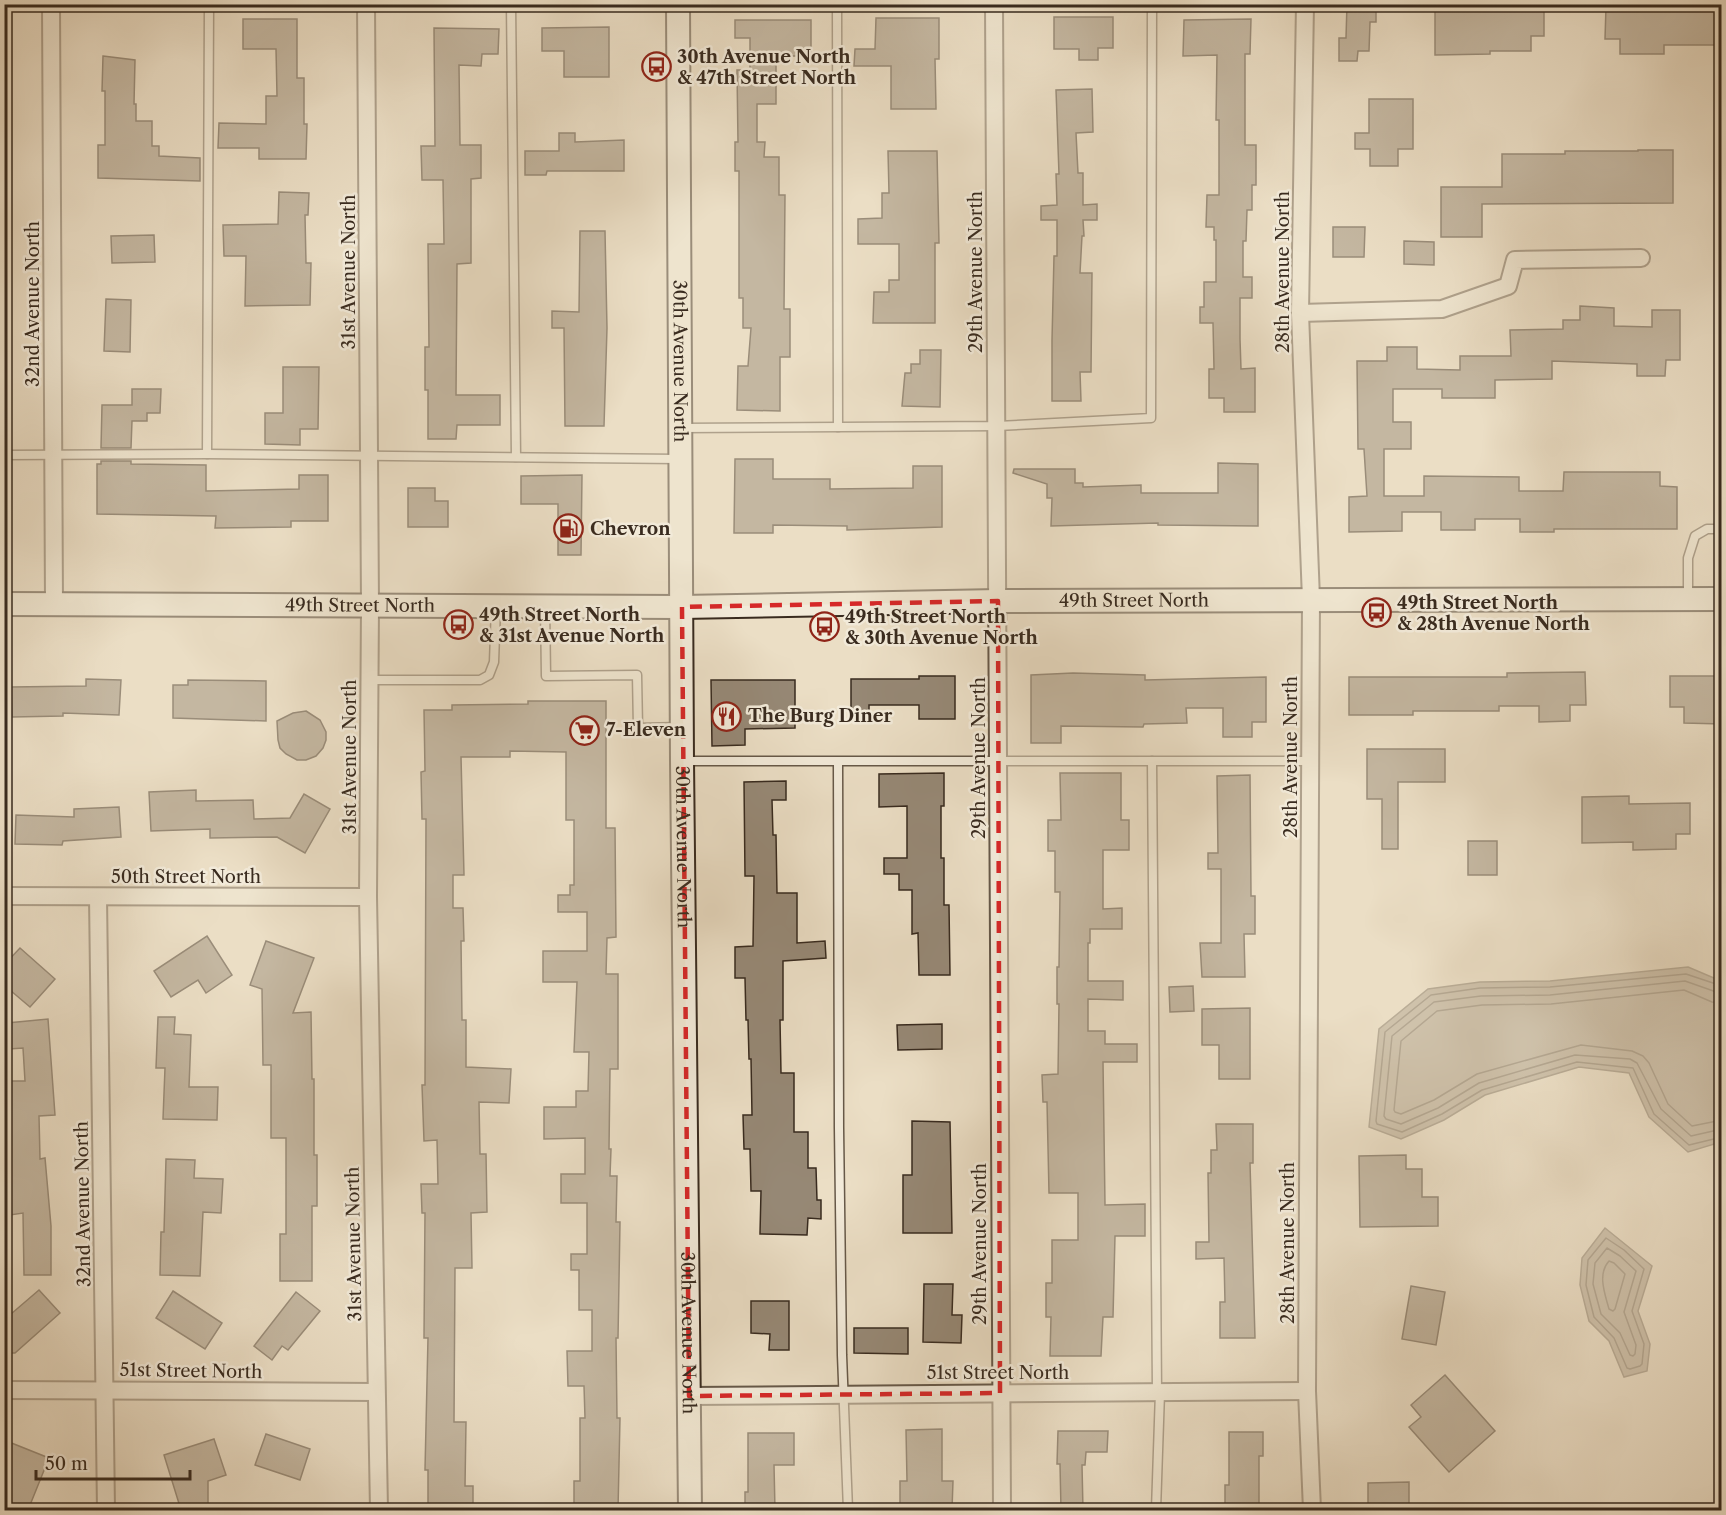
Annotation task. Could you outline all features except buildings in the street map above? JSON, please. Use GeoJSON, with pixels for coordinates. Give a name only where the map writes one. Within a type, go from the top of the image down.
{"type":"FeatureCollection","features":[{"type":"Feature","properties":{"kind":"main road","name":"30th Avenue North"},"geometry":{"type":"LineString","coordinates":[[678,4],[682,761],[690,1510]]}},
{"type":"Feature","properties":{"kind":"main road","name":"49th Street North"},"geometry":{"type":"LineString","coordinates":[[4,604],[682,607],[998,601],[1722,600]]}},
{"type":"Feature","properties":{"kind":"street","name":"32nd Avenue North"},"geometry":{"type":"LineString","coordinates":[[51,4],[54,604]]}},
{"type":"Feature","properties":{"kind":"street","name":"31st Avenue North"},"geometry":{"type":"LineString","coordinates":[[366,4],[370,605],[368,897],[379,1510]]}},
{"type":"Feature","properties":{"kind":"street","name":"29th Avenue North"},"geometry":{"type":"LineString","coordinates":[[994,4],[1002,1510]]}},
{"type":"Feature","properties":{"kind":"street","name":"28th Avenue North"},"geometry":{"type":"LineString","coordinates":[[1305,4],[1300,313],[1311,600],[1306,1391],[1312,1510]]}},
{"type":"Feature","properties":{"kind":"street"},"geometry":{"type":"LineString","coordinates":[[1300,313],[1442,309],[1508,286],[1515,260],[1641,258]]}},
{"type":"Feature","properties":{"kind":"street","name":"50th Street North"},"geometry":{"type":"LineString","coordinates":[[4,896],[368,897]]}},
{"type":"Feature","properties":{"kind":"street","name":"32nd Avenue North"},"geometry":{"type":"LineString","coordinates":[[98,897],[106,1510]]}},
{"type":"Feature","properties":{"kind":"street","name":"51st Street North"},"geometry":{"type":"LineString","coordinates":[[4,1390],[376,1392]]}},
{"type":"Feature","properties":{"kind":"street","name":"51st Street North"},"geometry":{"type":"LineString","coordinates":[[689,1396],[1306,1391]]}},
{"type":"Feature","properties":{"kind":"lane"},"geometry":{"type":"LineString","coordinates":[[207,454],[209,4]]}},
{"type":"Feature","properties":{"kind":"lane"},"geometry":{"type":"LineString","coordinates":[[511,4],[516,457]]}},
{"type":"Feature","properties":{"kind":"lane"},"geometry":{"type":"LineString","coordinates":[[837,4],[838,427]]}},
{"type":"Feature","properties":{"kind":"lane"},"geometry":{"type":"LineString","coordinates":[[681,428],[997,426],[1151,418],[1152,4]]}},
{"type":"Feature","properties":{"kind":"lane"},"geometry":{"type":"LineString","coordinates":[[4,455],[207,454],[681,459]]}},
{"type":"Feature","properties":{"kind":"lane"},"geometry":{"type":"LineString","coordinates":[[1688,600],[1688,558],[1695,536],[1707,529],[1722,529]]}},
{"type":"Feature","properties":{"kind":"lane"},"geometry":{"type":"LineString","coordinates":[[370,681],[480,680],[489,675],[494,662],[496,606]]}},
{"type":"Feature","properties":{"kind":"lane"},"geometry":{"type":"LineString","coordinates":[[545,606],[546,676],[637,675],[638,728],[682,727]]}},
{"type":"Feature","properties":{"kind":"lane"},"geometry":{"type":"LineString","coordinates":[[682,761],[1310,760]]}},
{"type":"Feature","properties":{"kind":"lane"},"geometry":{"type":"LineString","coordinates":[[1152,761],[1158,1392],[1156,1510]]}},
{"type":"Feature","properties":{"kind":"lane"},"geometry":{"type":"LineString","coordinates":[[838,762],[837,1016],[848,1510]]}},
{"type":"Feature","properties":{"kind":"highlighted area"},"geometry":{"type":"Polygon","coordinates":[[[998,601],[1000,1393],[689,1396],[682,607],[998,601]]]}},
{"type":"Feature","properties":{"kind":"water"},"geometry":{"type":"Polygon","coordinates":[[[1688,967],[1721,981],[1721,1142],[1688,1152],[1649,1117],[1629,1073],[1579,1067],[1485,1095],[1444,1120],[1401,1139],[1369,1127],[1379,1029],[1428,989],[1480,982],[1550,981],[1688,967]]]}},
{"type":"Feature","properties":{"kind":"water"},"geometry":{"type":"Polygon","coordinates":[[[1605,1228],[1652,1266],[1638,1311],[1650,1344],[1647,1371],[1624,1377],[1609,1341],[1589,1321],[1580,1285],[1582,1258],[1605,1228]]]}},
{"type":"Feature","properties":{"kind":"place","name":"30th Avenue North & 47th Street North"},"geometry":{"type":"Point","coordinates":[656,67]}},
{"type":"Feature","properties":{"kind":"place","name":"Chevron"},"geometry":{"type":"Point","coordinates":[569,529]}},
{"type":"Feature","properties":{"kind":"place","name":"49th Street North & 28th Avenue North"},"geometry":{"type":"Point","coordinates":[1376,613]}},
{"type":"Feature","properties":{"kind":"place","name":"49th Street North & 31st Avenue North"},"geometry":{"type":"Point","coordinates":[458,625]}},
{"type":"Feature","properties":{"kind":"place","name":"49th Street North & 30th Avenue North"},"geometry":{"type":"Point","coordinates":[824,627]}},
{"type":"Feature","properties":{"kind":"place","name":"The Burg Diner"},"geometry":{"type":"Point","coordinates":[727,716]}},
{"type":"Feature","properties":{"kind":"place","name":"7-Eleven"},"geometry":{"type":"Point","coordinates":[585,730]}}]}
